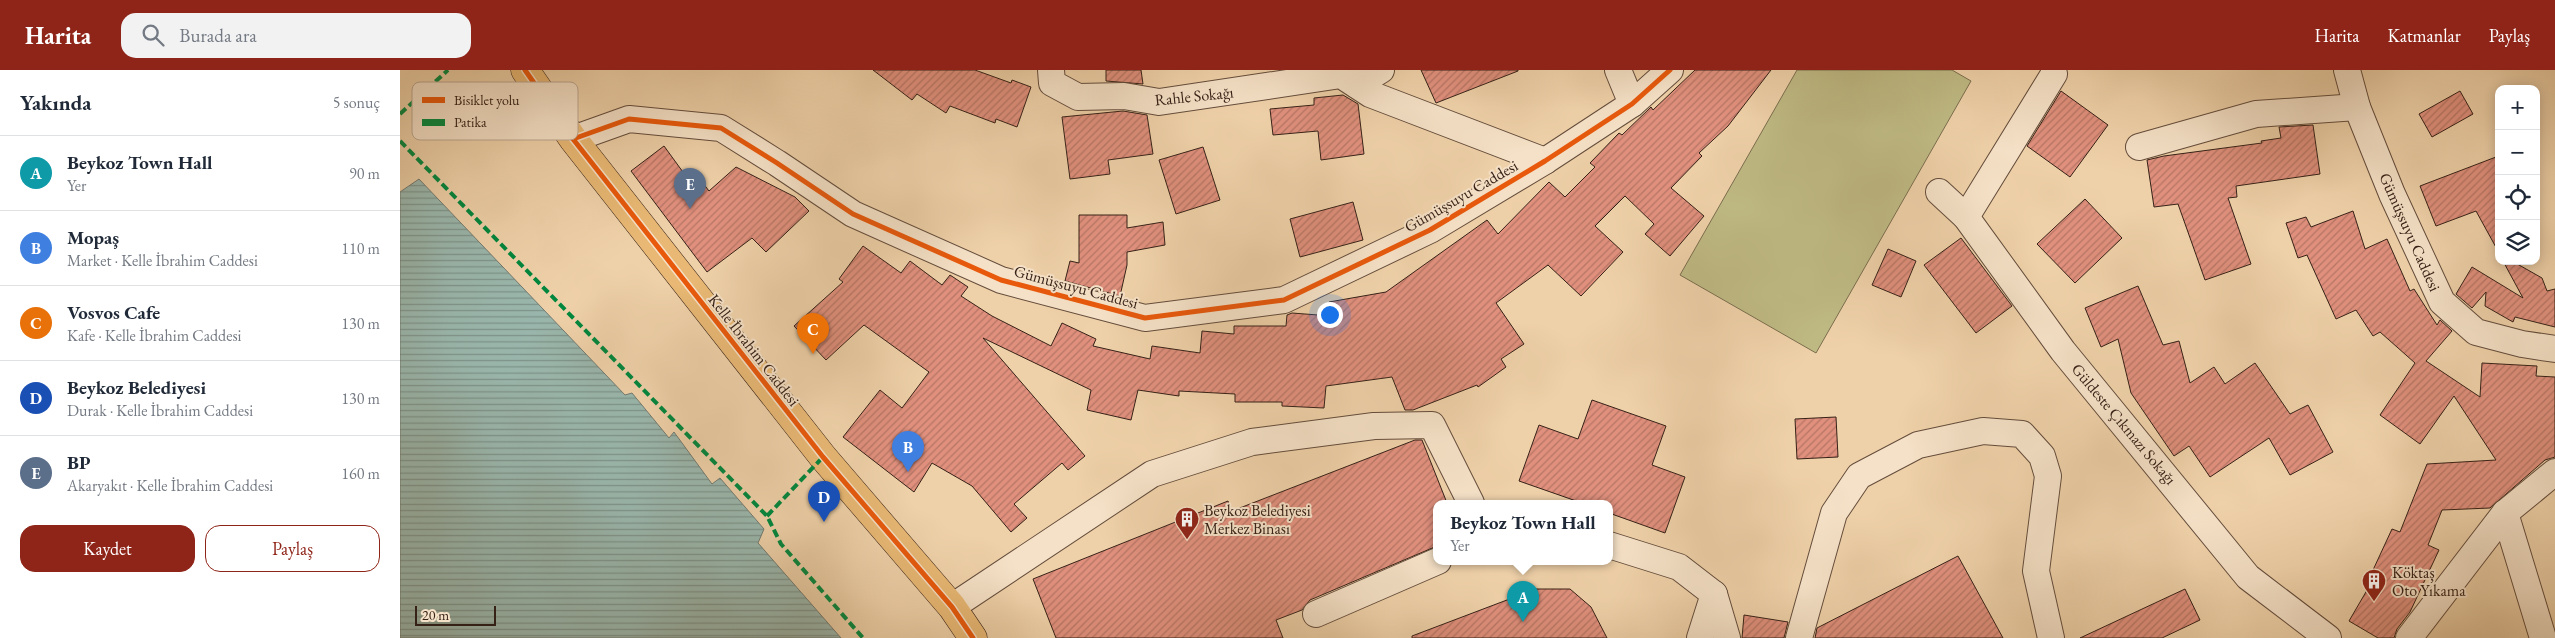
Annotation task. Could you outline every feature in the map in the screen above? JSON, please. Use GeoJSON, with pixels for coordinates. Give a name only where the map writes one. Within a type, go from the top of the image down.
{"type":"FeatureCollection","features":[{"type":"Feature","properties":{"kind":"main road","name":"Kelle İbrahim Caddesi"},"geometry":{"type":"LineString","coordinates":[[525,70],[533,82]]}},
{"type":"Feature","properties":{"kind":"main road","name":"Kelle İbrahim Caddesi"},"geometry":{"type":"LineString","coordinates":[[574,140],[823,457],[952,607],[973,638]]}},
{"type":"Feature","properties":{"kind":"street","name":"Rahle Sokağı"},"geometry":{"type":"LineString","coordinates":[[1051,70],[1052,83],[1078,97],[1124,96],[1159,102],[1344,77]]}},
{"type":"Feature","properties":{"kind":"street"},"geometry":{"type":"LineString","coordinates":[[1344,77],[1381,70]]}},
{"type":"Feature","properties":{"kind":"street"},"geometry":{"type":"LineString","coordinates":[[1618,70],[1632,104]]}},
{"type":"Feature","properties":{"kind":"street","name":"Gümüşsuyu Caddesi"},"geometry":{"type":"LineString","coordinates":[[578,137],[629,119],[721,128],[853,214],[1001,280],[1145,318],[1284,300],[1430,230],[1545,161],[1632,104],[1670,70]]}},
{"type":"Feature","properties":{"kind":"street","name":"Gümüşsuyu Caddesi"},"geometry":{"type":"LineString","coordinates":[[2347,70],[2357,107],[2392,194],[2442,302],[2476,332],[2522,344],[2555,349]]}},
{"type":"Feature","properties":{"kind":"street"},"geometry":{"type":"LineString","coordinates":[[1966,217],[2054,74]]}},
{"type":"Feature","properties":{"kind":"street"},"geometry":{"type":"LineString","coordinates":[[1344,77],[1370,94],[1545,161]]}},
{"type":"Feature","properties":{"kind":"street"},"geometry":{"type":"LineString","coordinates":[[2138,147],[2256,114],[2357,107]]}},
{"type":"Feature","properties":{"kind":"street","name":"Güldeste Çıkmazı Sokağı"},"geometry":{"type":"LineString","coordinates":[[1939,192],[1966,217],[2063,351],[2248,577],[2328,638]]}},
{"type":"Feature","properties":{"kind":"street"},"geometry":{"type":"LineString","coordinates":[[952,607],[1152,474],[1252,442],[1374,426],[1432,425],[1470,500]]}},
{"type":"Feature","properties":{"kind":"street"},"geometry":{"type":"LineString","coordinates":[[1799,638],[1834,513],[1859,476],[1918,445],[1983,431],[2022,434],[2042,456],[2048,476],[2036,571],[2051,638]]}},
{"type":"Feature","properties":{"kind":"street"},"geometry":{"type":"LineString","coordinates":[[2409,638],[2505,513],[2555,472]]}},
{"type":"Feature","properties":{"kind":"street"},"geometry":{"type":"LineString","coordinates":[[2505,513],[2543,638]]}},
{"type":"Feature","properties":{"kind":"street"},"geometry":{"type":"LineString","coordinates":[[1613,546],[1679,567],[1714,594],[1727,638]]}},
{"type":"Feature","properties":{"kind":"street"},"geometry":{"type":"LineString","coordinates":[[1316,614],[1433,563]]}},
{"type":"Feature","properties":{"kind":"street"},"geometry":{"type":"LineString","coordinates":[[1700,638],[1714,594]]}},
{"type":"Feature","properties":{"kind":"shaded area"},"geometry":{"type":"Polygon","coordinates":[[[1797,70],[1952,70],[1971,81],[1816,353],[1680,275],[1797,70]]]}},
{"type":"Feature","properties":{"kind":"water"},"geometry":{"type":"Polygon","coordinates":[[[419,179],[625,395],[632,393],[669,438],[674,432],[712,484],[720,478],[764,529],[758,543],[841,638],[400,638],[400,192],[419,179]]]}},
{"type":"Feature","properties":{"kind":"building"},"geometry":{"type":"Polygon","coordinates":[[[873,70],[975,70],[1011,83],[1012,80],[1031,87],[1017,127],[996,119],[995,123],[950,106],[946,113],[917,94],[912,100],[873,70]]]}},
{"type":"Feature","properties":{"kind":"building"},"geometry":{"type":"Polygon","coordinates":[[[1106,70],[1141,70],[1143,84],[1106,81],[1106,70]]]}},
{"type":"Feature","properties":{"kind":"building"},"geometry":{"type":"Polygon","coordinates":[[[1421,70],[1518,70],[1518,71],[1436,103],[1421,70]]]}},
{"type":"Feature","properties":{"kind":"building"},"geometry":{"type":"Polygon","coordinates":[[[1695,70],[1771,70],[1728,126],[1699,153],[1702,156],[1671,188],[1704,216],[1670,256],[1645,234],[1654,224],[1625,196],[1595,226],[1623,252],[1581,296],[1548,265],[1496,303],[1524,344],[1501,359],[1506,367],[1478,387],[1477,385],[1413,410],[1405,410],[1392,377],[1326,386],[1324,408],[1282,406],[1282,402],[1235,402],[1235,394],[1179,391],[1179,396],[1138,390],[1131,420],[1087,410],[1091,390],[983,338],[1085,456],[1068,470],[1062,463],[1014,504],[1027,518],[1011,532],[972,486],[932,463],[914,492],[843,437],[880,390],[902,408],[929,372],[864,325],[826,360],[794,326],[843,282],[839,279],[863,246],[901,273],[910,261],[942,285],[950,275],[968,287],[961,296],[992,316],[1051,346],[1062,323],[1096,339],[1093,346],[1150,359],[1152,346],[1200,353],[1202,331],[1234,334],[1234,326],[1286,326],[1287,315],[1292,313],[1331,316],[1329,302],[1386,292],[1487,220],[1498,234],[1549,182],[1565,197],[1595,167],[1590,163],[1619,133],[1622,135],[1651,107],[1653,110],[1695,70]]]}},
{"type":"Feature","properties":{"kind":"building"},"geometry":{"type":"Polygon","coordinates":[[[2061,91],[2108,125],[2070,177],[2027,146],[2061,91]]]}},
{"type":"Feature","properties":{"kind":"building"},"geometry":{"type":"Polygon","coordinates":[[[2460,91],[2473,114],[2432,137],[2419,114],[2460,91]]]}},
{"type":"Feature","properties":{"kind":"building"},"geometry":{"type":"Polygon","coordinates":[[[1343,95],[1358,104],[1364,154],[1321,160],[1318,131],[1273,135],[1270,109],[1314,105],[1314,98],[1343,95]]]}},
{"type":"Feature","properties":{"kind":"building"},"geometry":{"type":"Polygon","coordinates":[[[1123,111],[1147,115],[1153,154],[1108,160],[1110,174],[1070,179],[1062,117],[1123,111]]]}},
{"type":"Feature","properties":{"kind":"building"},"geometry":{"type":"Polygon","coordinates":[[[2313,125],[2320,174],[2236,186],[2237,197],[2228,198],[2251,264],[2205,280],[2178,204],[2154,207],[2147,160],[2262,143],[2261,141],[2281,138],[2279,127],[2313,125]]]}},
{"type":"Feature","properties":{"kind":"building"},"geometry":{"type":"Polygon","coordinates":[[[664,146],[688,179],[696,174],[709,191],[736,167],[795,197],[809,211],[766,252],[752,238],[707,272],[631,171],[664,146]]]}},
{"type":"Feature","properties":{"kind":"building"},"geometry":{"type":"Polygon","coordinates":[[[1203,147],[1220,200],[1176,214],[1159,160],[1203,147]]]}},
{"type":"Feature","properties":{"kind":"building"},"geometry":{"type":"Polygon","coordinates":[[[2495,157],[2495,246],[2476,211],[2436,226],[2420,186],[2495,157]]]}},
{"type":"Feature","properties":{"kind":"building"},"geometry":{"type":"Polygon","coordinates":[[[2085,199],[2122,238],[2075,283],[2037,244],[2085,199]]]}},
{"type":"Feature","properties":{"kind":"building"},"geometry":{"type":"Polygon","coordinates":[[[1353,202],[1363,240],[1300,257],[1290,219],[1353,202]]]}},
{"type":"Feature","properties":{"kind":"building"},"geometry":{"type":"Polygon","coordinates":[[[2353,211],[2365,249],[2387,239],[2410,291],[2414,289],[2437,325],[2440,320],[2452,331],[2426,361],[2480,397],[2482,363],[2537,366],[2536,376],[2555,377],[2555,457],[2545,460],[2490,508],[2442,510],[2428,545],[2439,550],[2410,612],[2397,629],[2394,638],[2378,638],[2349,621],[2370,585],[2367,583],[2392,529],[2400,532],[2427,464],[2496,460],[2454,396],[2420,444],[2380,415],[2415,363],[2380,332],[2373,336],[2356,310],[2336,319],[2307,255],[2298,258],[2286,223],[2306,217],[2311,227],[2353,211]]]}},
{"type":"Feature","properties":{"kind":"building"},"geometry":{"type":"Polygon","coordinates":[[[1079,215],[1127,215],[1127,228],[1163,222],[1165,245],[1127,252],[1127,265],[1120,296],[1065,281],[1070,261],[1079,263],[1079,215]]]}},
{"type":"Feature","properties":{"kind":"building"},"geometry":{"type":"Polygon","coordinates":[[[1961,238],[2012,306],[1976,333],[1924,265],[1961,238]]]}},
{"type":"Feature","properties":{"kind":"building"},"geometry":{"type":"Polygon","coordinates":[[[1888,249],[1916,261],[1901,297],[1872,285],[1888,249]]]}},
{"type":"Feature","properties":{"kind":"building"},"geometry":{"type":"Polygon","coordinates":[[[2505,265],[2519,265],[2542,278],[2547,291],[2555,289],[2555,327],[2515,317],[2513,322],[2485,306],[2486,292],[2472,308],[2456,294],[2472,267],[2523,298],[2505,265]]]}},
{"type":"Feature","properties":{"kind":"building"},"geometry":{"type":"Polygon","coordinates":[[[2138,286],[2163,345],[2179,341],[2190,383],[2214,367],[2225,384],[2255,363],[2290,414],[2308,405],[2333,452],[2290,475],[2269,438],[2210,477],[2189,446],[2174,456],[2131,393],[2118,339],[2101,347],[2085,308],[2138,286]]]}},
{"type":"Feature","properties":{"kind":"building"},"geometry":{"type":"Polygon","coordinates":[[[1592,400],[1666,426],[1652,465],[1685,477],[1665,533],[1613,514],[1613,500],[1573,500],[1519,481],[1539,425],[1578,439],[1592,400]]]}},
{"type":"Feature","properties":{"kind":"building"},"geometry":{"type":"Polygon","coordinates":[[[1836,417],[1838,457],[1797,459],[1795,419],[1836,417]]]}},
{"type":"Feature","properties":{"kind":"building"},"geometry":{"type":"Polygon","coordinates":[[[1415,440],[1422,440],[1446,500],[1433,500],[1433,548],[1310,600],[1302,610],[1276,620],[1283,638],[1056,638],[1033,579],[1228,501],[1232,511],[1415,440]]]}},
{"type":"Feature","properties":{"kind":"building"},"geometry":{"type":"Polygon","coordinates":[[[1958,556],[2003,638],[1815,638],[1817,628],[1958,556]]]}},
{"type":"Feature","properties":{"kind":"building"},"geometry":{"type":"Polygon","coordinates":[[[1536,589],[1570,589],[1591,607],[1607,638],[1412,638],[1412,636],[1536,589]]]}},
{"type":"Feature","properties":{"kind":"building"},"geometry":{"type":"Polygon","coordinates":[[[2185,589],[2200,620],[2162,638],[2080,638],[2185,589]]]}},
{"type":"Feature","properties":{"kind":"building"},"geometry":{"type":"Polygon","coordinates":[[[1744,615],[1788,622],[1784,638],[1742,638],[1744,615]]]}},
{"type":"Feature","properties":{"kind":"marked path"},"geometry":{"type":"LineString","coordinates":[[435,82],[448,70]]}},
{"type":"Feature","properties":{"kind":"marked path"},"geometry":{"type":"LineString","coordinates":[[400,114],[412,103]]}},
{"type":"Feature","properties":{"kind":"marked path"},"geometry":{"type":"LineString","coordinates":[[400,141],[767,516],[781,544],[863,638]]}},
{"type":"Feature","properties":{"kind":"marked path"},"geometry":{"type":"LineString","coordinates":[[767,516],[823,457]]}},
{"type":"Feature","properties":{"kind":"cycle path"},"geometry":{"type":"LineString","coordinates":[[525,70],[533,82]]}},
{"type":"Feature","properties":{"kind":"cycle path"},"geometry":{"type":"LineString","coordinates":[[578,137],[629,119],[721,128],[853,214],[1001,280],[1145,318],[1284,300],[1430,230],[1545,161],[1632,104],[1670,70]]}},
{"type":"Feature","properties":{"kind":"cycle path"},"geometry":{"type":"LineString","coordinates":[[574,140],[823,457],[952,607],[973,638]]}},
{"type":"Feature","properties":{"kind":"place","name":"BP"},"geometry":{"type":"Point","coordinates":[690,209]}},
{"type":"Feature","properties":{"kind":"place","name":"Vosvos Cafe"},"geometry":{"type":"Point","coordinates":[813,354]}},
{"type":"Feature","properties":{"kind":"place","name":"Mopaş"},"geometry":{"type":"Point","coordinates":[908,472]}},
{"type":"Feature","properties":{"kind":"place","name":"Beykoz Belediyesi"},"geometry":{"type":"Point","coordinates":[824,522]}},
{"type":"Feature","properties":{"kind":"place","name":"Beykoz Belediyesi Merkez Binası"},"geometry":{"type":"Point","coordinates":[1187,540]}},
{"type":"Feature","properties":{"kind":"place","name":"Köktaş Oto Yıkama"},"geometry":{"type":"Point","coordinates":[2374,602]}},
{"type":"Feature","properties":{"kind":"place","name":"Beykoz Town Hall"},"geometry":{"type":"Point","coordinates":[1523,622]}}]}
